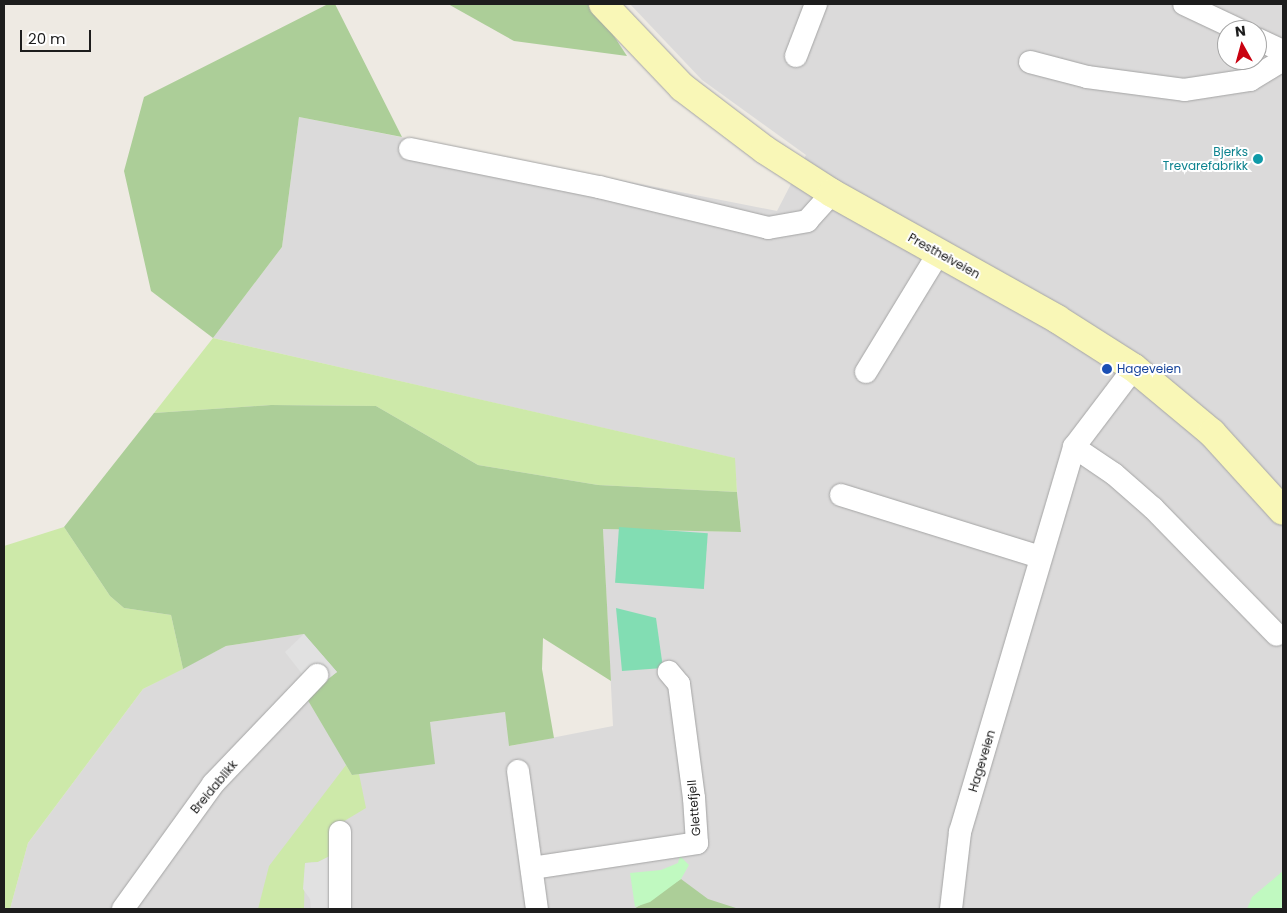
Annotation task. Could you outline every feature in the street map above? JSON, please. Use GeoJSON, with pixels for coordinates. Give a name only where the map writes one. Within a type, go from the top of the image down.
{"type":"FeatureCollection","features":[{"type":"Feature","properties":{"kind":"street","name":"Prestheiveien"},"geometry":{"type":"LineString","coordinates":[[603,4],[682,87],[765,150],[832,193],[938,254],[1057,318],[1134,368],[1212,434],[1283,511]]}},
{"type":"Feature","properties":{"kind":"street"},"geometry":{"type":"LineString","coordinates":[[796,56],[816,4]]}},
{"type":"Feature","properties":{"kind":"street"},"geometry":{"type":"LineString","coordinates":[[1184,4],[1218,20]]}},
{"type":"Feature","properties":{"kind":"street"},"geometry":{"type":"LineString","coordinates":[[1267,44],[1283,51]]}},
{"type":"Feature","properties":{"kind":"street"},"geometry":{"type":"LineString","coordinates":[[1030,62],[1087,78],[1184,90],[1250,80],[1283,60]]}},
{"type":"Feature","properties":{"kind":"street"},"geometry":{"type":"LineString","coordinates":[[410,149],[600,188],[768,228],[807,221],[832,193]]}},
{"type":"Feature","properties":{"kind":"street"},"geometry":{"type":"LineString","coordinates":[[866,372],[938,254]]}},
{"type":"Feature","properties":{"kind":"street","name":"Hageveien"},"geometry":{"type":"LineString","coordinates":[[951,909],[960,832],[1074,447],[1134,368]]}},
{"type":"Feature","properties":{"kind":"street"},"geometry":{"type":"LineString","coordinates":[[1074,447],[1114,474],[1153,508],[1277,635]]}},
{"type":"Feature","properties":{"kind":"street"},"geometry":{"type":"LineString","coordinates":[[841,495],[1040,557]]}},
{"type":"Feature","properties":{"kind":"street","name":"Glettefjell"},"geometry":{"type":"LineString","coordinates":[[532,868],[696,843],[694,798],[679,684],[669,672]]}},
{"type":"Feature","properties":{"kind":"street","name":"Breidablikk"},"geometry":{"type":"LineString","coordinates":[[123,909],[213,784],[317,674]]}},
{"type":"Feature","properties":{"kind":"street"},"geometry":{"type":"LineString","coordinates":[[518,771],[537,909]]}},
{"type":"Feature","properties":{"kind":"street"},"geometry":{"type":"LineString","coordinates":[[340,832],[340,909]]}},
{"type":"Feature","properties":{"kind":"shaded area"},"geometry":{"type":"Polygon","coordinates":[[[630,4],[1283,4],[1283,909],[10,909],[28,843],[143,689],[226,646],[304,634],[430,722],[505,712],[510,746],[613,726],[603,529],[741,532],[734,458],[213,338],[282,247],[299,117],[777,211],[806,155],[702,80],[630,4]]]}},
{"type":"Feature","properties":{"kind":"shaded area"},"geometry":{"type":"Polygon","coordinates":[[[304,634],[337,672],[314,689],[285,652],[304,634]]]}},
{"type":"Feature","properties":{"kind":"shaded area"},"geometry":{"type":"Polygon","coordinates":[[[330,856],[332,909],[311,909],[310,899],[303,889],[305,863],[318,862],[330,856]]]}},
{"type":"Feature","properties":{"kind":"green space"},"geometry":{"type":"Polygon","coordinates":[[[328,4],[335,4],[402,137],[299,117],[282,247],[213,338],[151,291],[124,171],[144,97],[328,4]]]}},
{"type":"Feature","properties":{"kind":"green space"},"geometry":{"type":"Polygon","coordinates":[[[448,4],[593,4],[627,56],[514,41],[448,4]]]}},
{"type":"Feature","properties":{"kind":"green space"},"geometry":{"type":"Polygon","coordinates":[[[213,338],[735,458],[737,492],[598,485],[478,465],[376,406],[271,405],[154,413],[213,338]]]}},
{"type":"Feature","properties":{"kind":"green space"},"geometry":{"type":"Polygon","coordinates":[[[271,405],[376,406],[478,465],[598,485],[737,492],[741,532],[603,529],[611,681],[543,638],[542,669],[554,738],[509,746],[505,712],[430,722],[435,764],[352,775],[306,697],[337,672],[304,634],[226,646],[183,669],[171,615],[124,608],[110,596],[64,527],[154,413],[271,405]]]}},
{"type":"Feature","properties":{"kind":"green space"},"geometry":{"type":"Polygon","coordinates":[[[64,527],[110,596],[124,608],[171,615],[183,669],[143,689],[28,843],[10,909],[4,909],[4,546],[64,527]]]}},
{"type":"Feature","properties":{"kind":"green space"},"geometry":{"type":"Polygon","coordinates":[[[619,527],[708,533],[704,589],[615,583],[619,527]]]}},
{"type":"Feature","properties":{"kind":"green space"},"geometry":{"type":"Polygon","coordinates":[[[616,608],[656,618],[663,668],[622,671],[616,608]]]}},
{"type":"Feature","properties":{"kind":"green space"},"geometry":{"type":"Polygon","coordinates":[[[346,765],[352,775],[359,774],[366,808],[331,829],[330,856],[318,862],[305,863],[304,908],[258,909],[269,866],[346,765]]]}},
{"type":"Feature","properties":{"kind":"green space"},"geometry":{"type":"Polygon","coordinates":[[[680,856],[689,865],[681,879],[650,902],[635,907],[630,873],[661,870],[678,863],[680,856]]]}},
{"type":"Feature","properties":{"kind":"green space"},"geometry":{"type":"Polygon","coordinates":[[[1283,871],[1283,909],[1247,909],[1252,897],[1283,871]]]}},
{"type":"Feature","properties":{"kind":"green space"},"geometry":{"type":"Polygon","coordinates":[[[681,879],[708,899],[739,909],[634,909],[681,879]]]}},
{"type":"Feature","properties":{"kind":"place","name":"Bjerks Trevarefabrikk"},"geometry":{"type":"Point","coordinates":[1258,159]}},
{"type":"Feature","properties":{"kind":"place","name":"Hageveien"},"geometry":{"type":"Point","coordinates":[1107,369]}}]}
